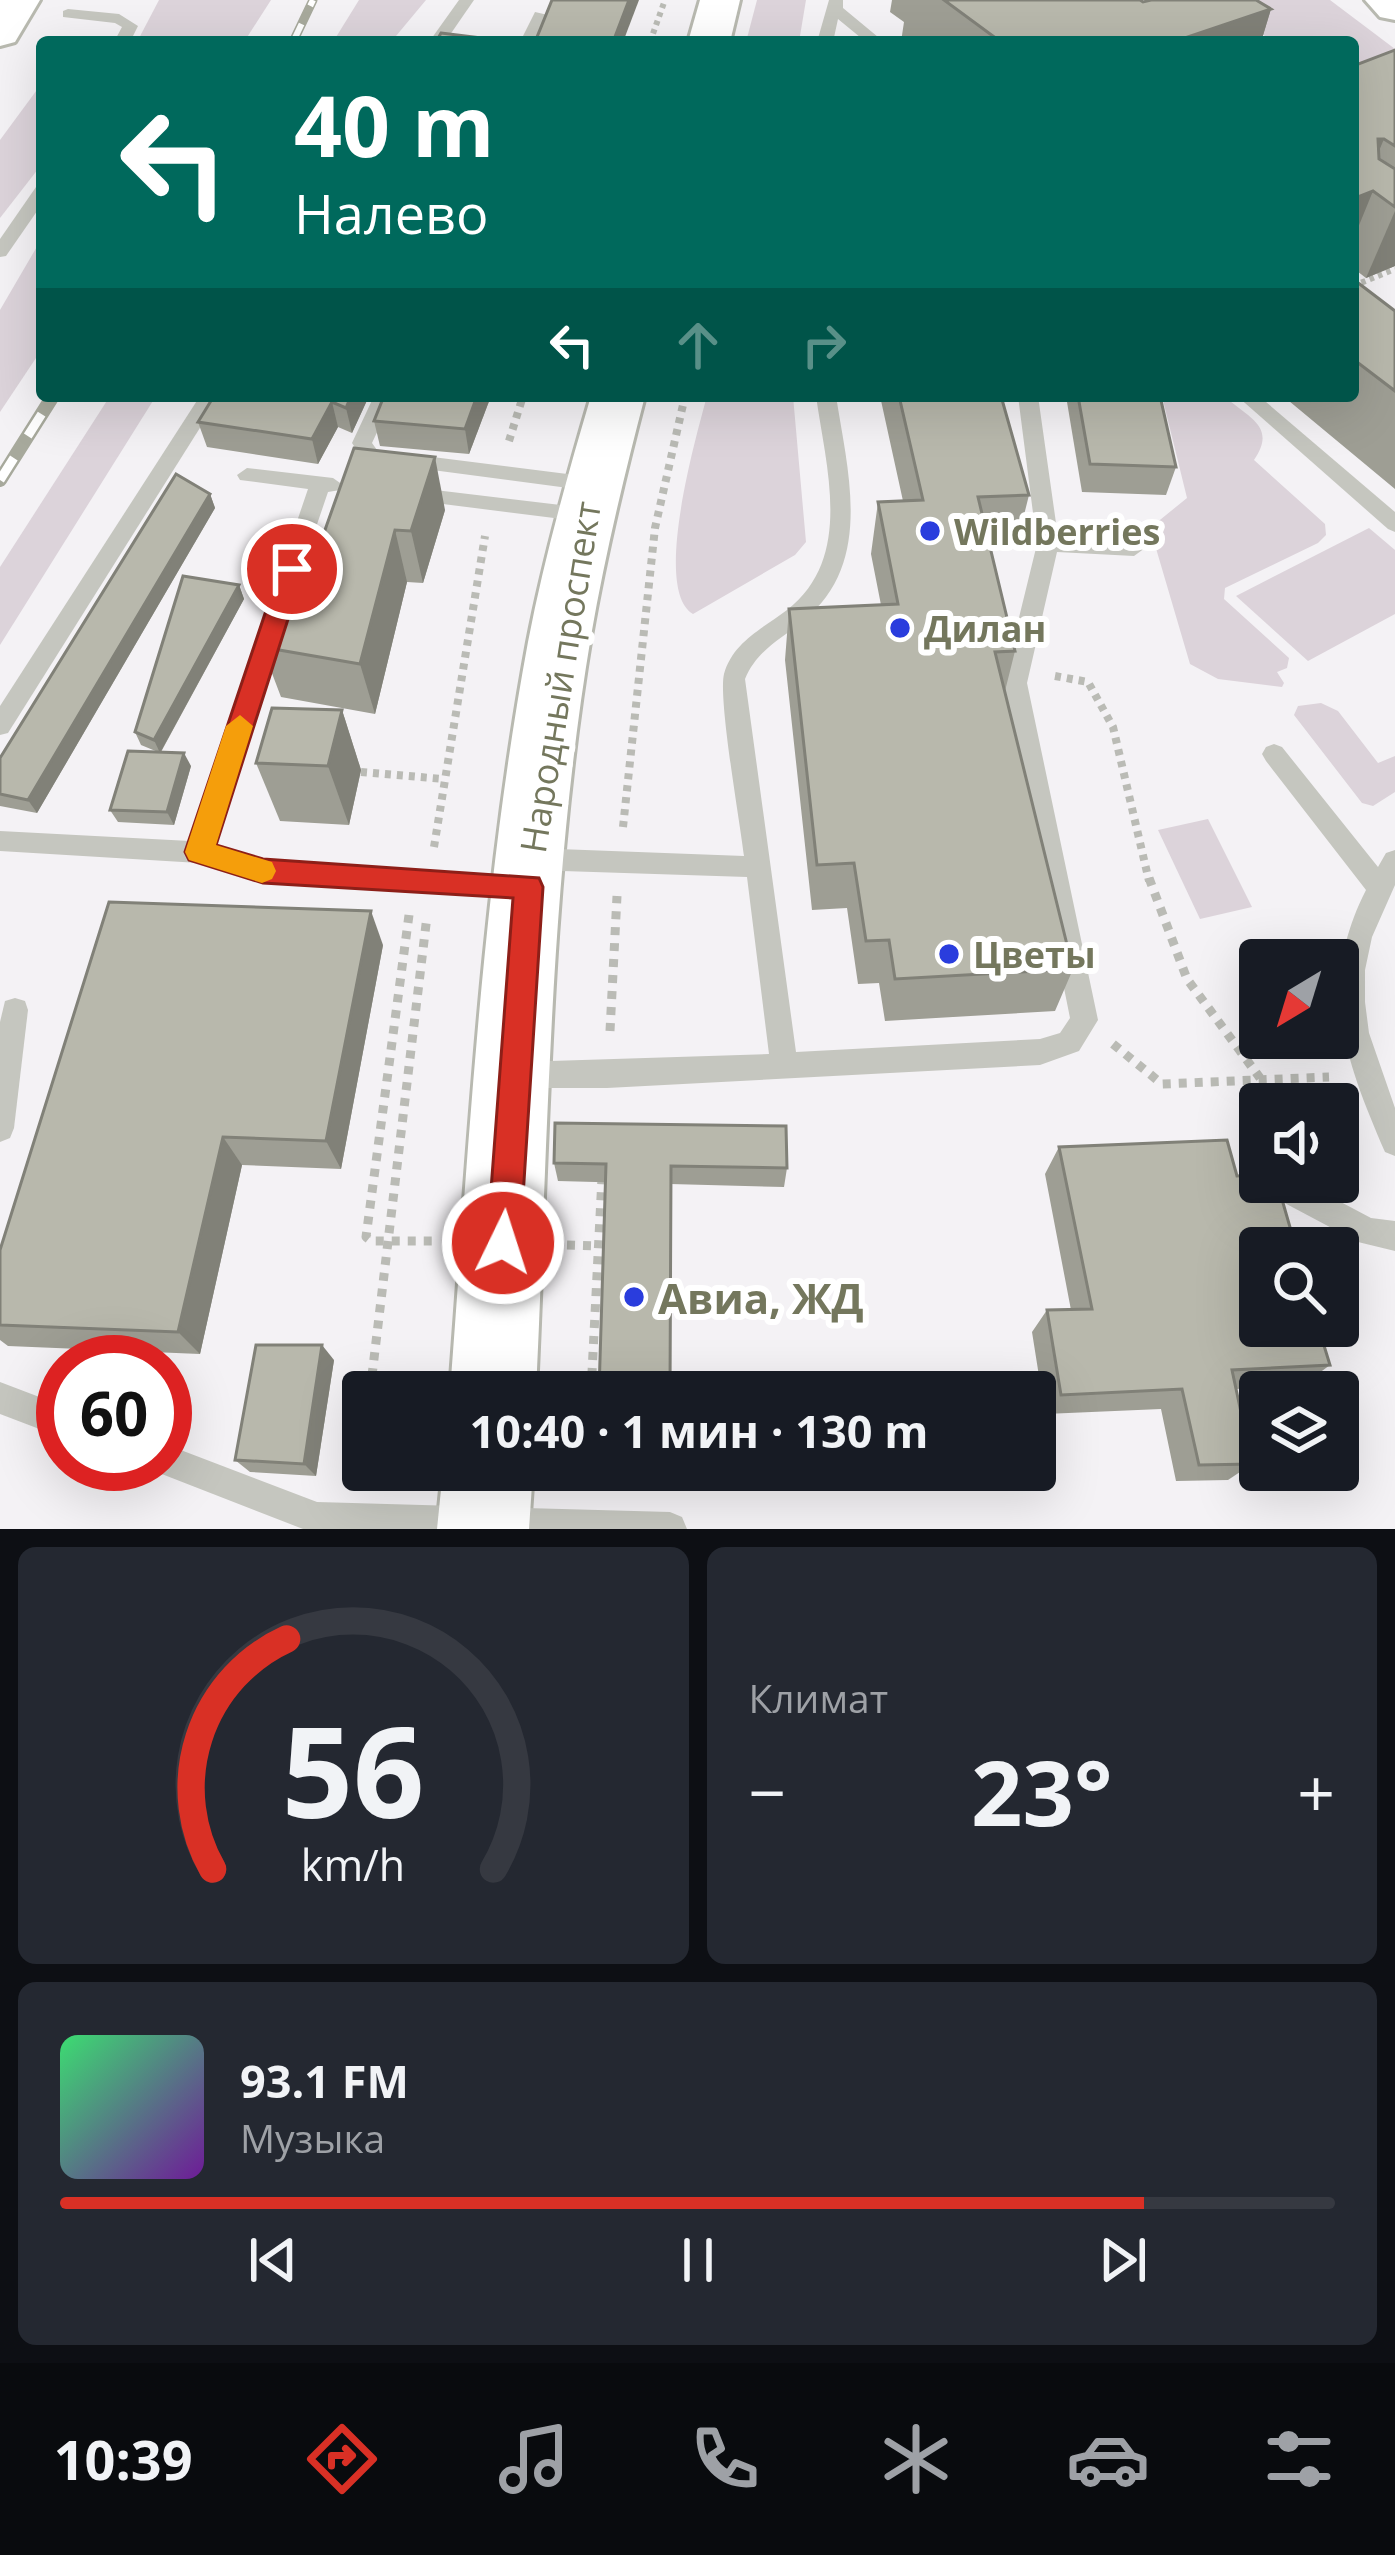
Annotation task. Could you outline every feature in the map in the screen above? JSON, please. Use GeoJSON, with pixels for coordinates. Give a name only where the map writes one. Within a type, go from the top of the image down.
{"type":"FeatureCollection","features":[{"type":"Feature","properties":{"kind":"main road"},"geometry":{"type":"LineString","coordinates":[[0,33],[20,0]]}},
{"type":"Feature","properties":{"kind":"main road"},"geometry":{"type":"LineString","coordinates":[[711,36],[720,0]]}},
{"type":"Feature","properties":{"kind":"main road"},"geometry":{"type":"LineString","coordinates":[[1384,0],[1395,8]]}},
{"type":"Feature","properties":{"kind":"main road","name":"Народный проспект"},"geometry":{"type":"LineString","coordinates":[[494,1371],[529,873],[588,499],[616,402]]}},
{"type":"Feature","properties":{"kind":"lane"},"geometry":{"type":"LineString","coordinates":[[441,36],[467,0]]}},
{"type":"Feature","properties":{"kind":"lane"},"geometry":{"type":"LineString","coordinates":[[824,36],[836,5],[870,36]]}},
{"type":"Feature","properties":{"kind":"lane"},"geometry":{"type":"LineString","coordinates":[[68,14],[119,19],[130,26],[125,36]]}},
{"type":"Feature","properties":{"kind":"lane"},"geometry":{"type":"LineString","coordinates":[[531,36],[540,14]]}},
{"type":"Feature","properties":{"kind":"lane"},"geometry":{"type":"LineString","coordinates":[[0,253],[36,200]]}},
{"type":"Feature","properties":{"kind":"lane"},"geometry":{"type":"LineString","coordinates":[[0,726],[206,402]]}},
{"type":"Feature","properties":{"kind":"lane"},"geometry":{"type":"LineString","coordinates":[[381,402],[362,443],[371,456],[588,499]]}},
{"type":"Feature","properties":{"kind":"lane"},"geometry":{"type":"LineString","coordinates":[[784,1065],[734,679],[742,654],[805,608],[828,583],[838,563],[842,533],[827,402]]}},
{"type":"Feature","properties":{"kind":"lane"},"geometry":{"type":"LineString","coordinates":[[515,1075],[607,1075],[1040,1052],[1070,1042],[1084,1020],[1015,683],[1048,544],[1029,402]]}},
{"type":"Feature","properties":{"kind":"lane"},"geometry":{"type":"LineString","coordinates":[[1254,402],[1395,524]]}},
{"type":"Feature","properties":{"kind":"lane"},"geometry":{"type":"LineString","coordinates":[[247,476],[354,488]]}},
{"type":"Feature","properties":{"kind":"lane"},"geometry":{"type":"LineString","coordinates":[[199,852],[320,483]]}},
{"type":"Feature","properties":{"kind":"lane"},"geometry":{"type":"LineString","coordinates":[[391,492],[588,499]]}},
{"type":"Feature","properties":{"kind":"lane"},"geometry":{"type":"LineString","coordinates":[[1048,544],[1134,548]]}},
{"type":"Feature","properties":{"kind":"lane"},"geometry":{"type":"LineString","coordinates":[[1274,754],[1379,887]]}},
{"type":"Feature","properties":{"kind":"lane"},"geometry":{"type":"LineString","coordinates":[[0,842],[199,852],[263,871],[529,873],[619,862],[758,867]]}},
{"type":"Feature","properties":{"kind":"lane"},"geometry":{"type":"LineString","coordinates":[[1395,861],[1363,926],[1351,978],[1350,1023],[1366,1076],[1395,1142]]}},
{"type":"Feature","properties":{"kind":"lane"},"geometry":{"type":"LineString","coordinates":[[0,1128],[15,1010]]}},
{"type":"Feature","properties":{"kind":"lane"},"geometry":{"type":"LineString","coordinates":[[1314,1203],[1368,1232],[1395,1236]]}},
{"type":"Feature","properties":{"kind":"lane"},"geometry":{"type":"LineString","coordinates":[[0,1398],[36,1411]]}},
{"type":"Feature","properties":{"kind":"lane"},"geometry":{"type":"LineString","coordinates":[[192,1470],[316,1518],[485,1508],[612,1528],[670,1529]]}},
{"type":"Feature","properties":{"kind":"path"},"geometry":{"type":"LineString","coordinates":[[652,36],[665,0]]}},
{"type":"Feature","properties":{"kind":"path"},"geometry":{"type":"LineString","coordinates":[[1359,284],[1395,269]]}},
{"type":"Feature","properties":{"kind":"path"},"geometry":{"type":"LineString","coordinates":[[592,1371],[619,862],[655,528],[684,402]]}},
{"type":"Feature","properties":{"kind":"path"},"geometry":{"type":"LineString","coordinates":[[1068,678],[1088,682],[1100,696],[1117,746],[1132,820],[1180,964],[1206,1011],[1260,1078]]}},
{"type":"Feature","properties":{"kind":"path"},"geometry":{"type":"LineString","coordinates":[[361,772],[443,778]]}},
{"type":"Feature","properties":{"kind":"path"},"geometry":{"type":"LineString","coordinates":[[366,1237],[412,898]]}},
{"type":"Feature","properties":{"kind":"path"},"geometry":{"type":"LineString","coordinates":[[1084,1020],[1162,1084],[1366,1076]]}},
{"type":"Feature","properties":{"kind":"shaded area"},"geometry":{"type":"Polygon","coordinates":[[[159,0],[271,0],[248,36],[140,36],[159,0]]]}},
{"type":"Feature","properties":{"kind":"shaded area"},"geometry":{"type":"Polygon","coordinates":[[[359,0],[426,0],[396,36],[337,36],[359,0]]]}},
{"type":"Feature","properties":{"kind":"shaded area"},"geometry":{"type":"Polygon","coordinates":[[[757,0],[806,0],[800,36],[748,36],[757,0]]]}},
{"type":"Feature","properties":{"kind":"shaded area"},"geometry":{"type":"Polygon","coordinates":[[[1217,0],[1330,0],[1395,49],[1395,95],[1359,82],[1359,36],[1265,36],[1217,0]]]}},
{"type":"Feature","properties":{"kind":"shaded area"},"geometry":{"type":"Polygon","coordinates":[[[36,91],[36,172],[0,218],[0,140],[36,91]]]}},
{"type":"Feature","properties":{"kind":"shaded area"},"geometry":{"type":"Polygon","coordinates":[[[36,248],[36,358],[0,412],[0,310],[36,248]]]}},
{"type":"Feature","properties":{"kind":"shaded area"},"geometry":{"type":"Polygon","coordinates":[[[106,402],[152,402],[0,645],[0,567],[106,402]]]}},
{"type":"Feature","properties":{"kind":"shaded area"},"geometry":{"type":"Polygon","coordinates":[[[706,402],[794,402],[806,542],[795,555],[693,614],[681,599],[676,576],[687,477],[706,402]]]}},
{"type":"Feature","properties":{"kind":"shaded area"},"geometry":{"type":"Polygon","coordinates":[[[1163,402],[1232,402],[1262,432],[1254,460],[1325,524],[1326,535],[1318,543],[1225,588],[1224,599],[1289,658],[1287,668],[1277,672],[1282,687],[1218,679],[1190,664],[1150,528],[1187,498],[1163,402]]]}},
{"type":"Feature","properties":{"kind":"shaded area"},"geometry":{"type":"Polygon","coordinates":[[[1369,528],[1395,550],[1395,614],[1308,661],[1236,596],[1369,528]]]}},
{"type":"Feature","properties":{"kind":"shaded area"},"geometry":{"type":"Polygon","coordinates":[[[1321,703],[1338,711],[1378,763],[1395,756],[1395,792],[1373,806],[1362,803],[1294,715],[1298,706],[1321,703]]]}},
{"type":"Feature","properties":{"kind":"shaded area"},"geometry":{"type":"Polygon","coordinates":[[[1208,819],[1252,907],[1200,919],[1158,830],[1208,819]]]}},
{"type":"Feature","properties":{"kind":"building"},"geometry":{"type":"Polygon","coordinates":[[[552,0],[629,0],[615,36],[537,36],[552,0]]]}},
{"type":"Feature","properties":{"kind":"building"},"geometry":{"type":"Polygon","coordinates":[[[944,0],[1256,0],[1271,9],[1191,36],[993,36],[944,0]]]}},
{"type":"Feature","properties":{"kind":"building"},"geometry":{"type":"Polygon","coordinates":[[[1395,50],[1395,146],[1378,139],[1379,159],[1395,169],[1395,207],[1373,191],[1359,197],[1359,64],[1395,50]]]}},
{"type":"Feature","properties":{"kind":"building"},"geometry":{"type":"Polygon","coordinates":[[[1359,284],[1395,311],[1395,391],[1359,364],[1359,284]]]}},
{"type":"Feature","properties":{"kind":"building"},"geometry":{"type":"Polygon","coordinates":[[[210,402],[332,402],[312,439],[198,422],[210,402]]]}},
{"type":"Feature","properties":{"kind":"building"},"geometry":{"type":"Polygon","coordinates":[[[382,402],[475,402],[465,429],[374,421],[382,402]]]}},
{"type":"Feature","properties":{"kind":"building"},"geometry":{"type":"Polygon","coordinates":[[[900,402],[1003,402],[1029,495],[978,497],[1015,651],[995,652],[1073,969],[895,979],[889,940],[866,941],[854,863],[817,865],[789,609],[898,604],[878,502],[923,500],[900,402]]]}},
{"type":"Feature","properties":{"kind":"building"},"geometry":{"type":"Polygon","coordinates":[[[1079,402],[1161,402],[1176,467],[1090,464],[1079,402]]]}},
{"type":"Feature","properties":{"kind":"building"},"geometry":{"type":"Polygon","coordinates":[[[354,448],[435,457],[411,531],[395,530],[360,664],[262,647],[289,557],[314,561],[354,448]]]}},
{"type":"Feature","properties":{"kind":"building"},"geometry":{"type":"Polygon","coordinates":[[[176,474],[210,494],[28,800],[0,794],[0,758],[176,474]]]}},
{"type":"Feature","properties":{"kind":"building"},"geometry":{"type":"Polygon","coordinates":[[[183,576],[239,585],[154,740],[135,732],[183,576]]]}},
{"type":"Feature","properties":{"kind":"building"},"geometry":{"type":"Polygon","coordinates":[[[272,708],[342,710],[328,766],[256,763],[272,708]]]}},
{"type":"Feature","properties":{"kind":"building"},"geometry":{"type":"Polygon","coordinates":[[[128,751],[184,753],[167,812],[110,810],[128,751]]]}},
{"type":"Feature","properties":{"kind":"building"},"geometry":{"type":"Polygon","coordinates":[[[109,902],[371,911],[326,1141],[223,1137],[178,1332],[0,1325],[0,1250],[109,902]]]}},
{"type":"Feature","properties":{"kind":"building"},"geometry":{"type":"Polygon","coordinates":[[[555,1123],[786,1126],[787,1168],[671,1166],[670,1371],[600,1371],[606,1164],[554,1163],[555,1123]]]}},
{"type":"Feature","properties":{"kind":"building"},"geometry":{"type":"Polygon","coordinates":[[[1227,1140],[1239,1176],[1239,1203],[1283,1203],[1290,1227],[1239,1227],[1239,1347],[1324,1347],[1330,1365],[1232,1370],[1239,1403],[1239,1464],[1199,1465],[1182,1389],[1061,1395],[1047,1310],[1092,1309],[1059,1147],[1227,1140]]]}},
{"type":"Feature","properties":{"kind":"building"},"geometry":{"type":"Polygon","coordinates":[[[256,1345],[322,1345],[304,1464],[235,1460],[256,1345]]]}},
{"type":"Feature","properties":{"kind":"railway"},"geometry":{"type":"LineString","coordinates":[[296,36],[313,0]]}},
{"type":"Feature","properties":{"kind":"railway"},"geometry":{"type":"LineString","coordinates":[[0,480],[49,402]]}},
{"type":"Feature","properties":{"kind":"slow traffic"},"geometry":{"type":"LineString","coordinates":[[240,726],[199,852],[262,871]]}},
{"type":"Feature","properties":{"kind":"place","name":"Wildberries"},"geometry":{"type":"Point","coordinates":[930,531]}},
{"type":"Feature","properties":{"kind":"place","name":"Дилан"},"geometry":{"type":"Point","coordinates":[900,628]}},
{"type":"Feature","properties":{"kind":"place","name":"Цветы"},"geometry":{"type":"Point","coordinates":[949,954]}},
{"type":"Feature","properties":{"kind":"place","name":"Авиа, ЖД"},"geometry":{"type":"Point","coordinates":[634,1297]}},
{"type":"Feature","properties":{"kind":"route"},"geometry":{"type":"LineString","coordinates":[[292,569],[199,852],[263,871],[528,887],[503,1243]]}}]}
